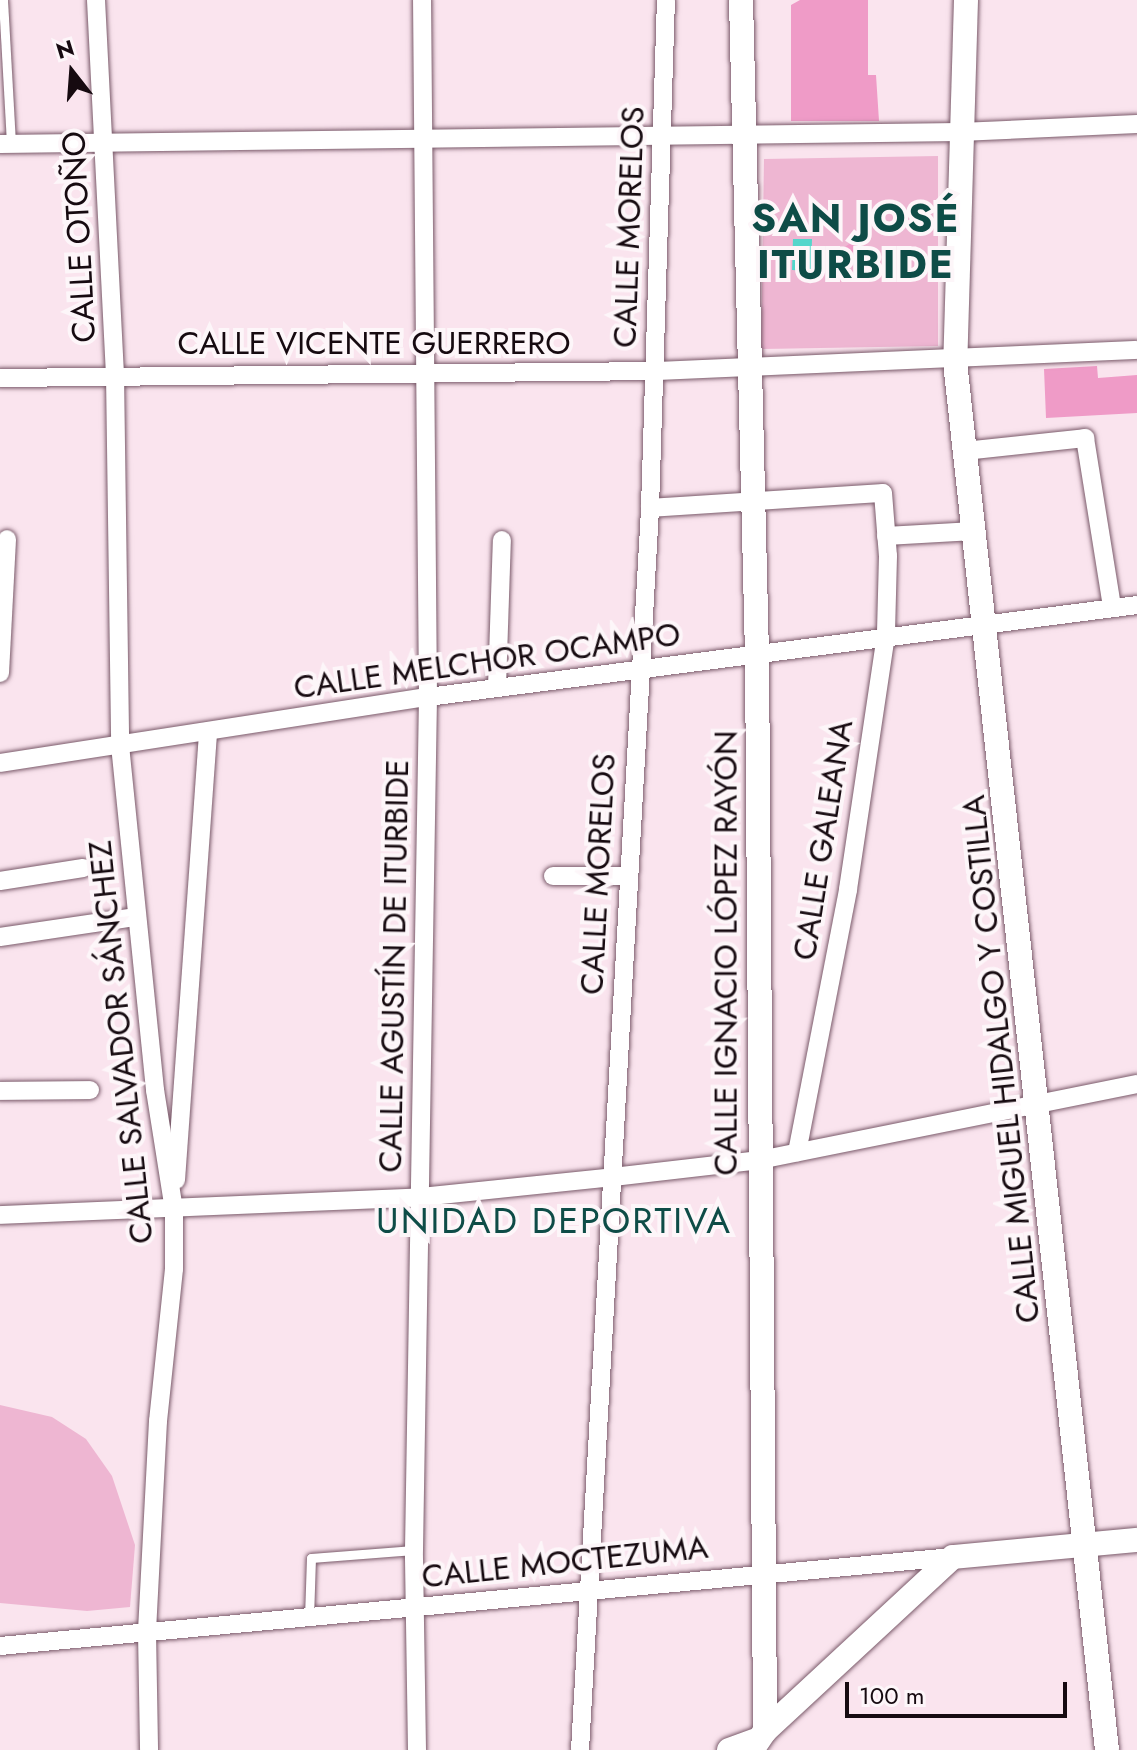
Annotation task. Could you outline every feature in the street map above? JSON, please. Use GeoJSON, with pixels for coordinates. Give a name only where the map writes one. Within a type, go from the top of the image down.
{"type":"FeatureCollection","features":[{"type":"Feature","properties":{"kind":"street","name":"CALLE OTOÑO"},"geometry":{"type":"LineString","coordinates":[[96,0],[115,374]]}},
{"type":"Feature","properties":{"kind":"street","name":"CALLE AGUSTÍN DE ITURBIDE"},"geometry":{"type":"LineString","coordinates":[[417,1750],[414,1550],[428,697],[422,0]]}},
{"type":"Feature","properties":{"kind":"street","name":"CALLE MORELOS"},"geometry":{"type":"LineString","coordinates":[[580,1750],[586,1590],[613,1177],[638,670],[650,508],[666,0]]}},
{"type":"Feature","properties":{"kind":"street","name":"CALLE IGNACIO LÓPEZ RAYÓN"},"geometry":{"type":"LineString","coordinates":[[741,0],[757,655],[762,1572],[747,1744]]}},
{"type":"Feature","properties":{"kind":"street","name":"CALLE MIGUEL HIDALGO Y COSTILLA"},"geometry":{"type":"LineString","coordinates":[[966,0],[955,362],[1039,1101],[1107,1750]]}},
{"type":"Feature","properties":{"kind":"street"},"geometry":{"type":"LineString","coordinates":[[5,144],[105,145],[662,133],[960,132],[1137,124]]}},
{"type":"Feature","properties":{"kind":"street","name":"CALLE VICENTE GUERRERO"},"geometry":{"type":"LineString","coordinates":[[0,378],[115,374],[655,371],[955,362],[1137,350]]}},
{"type":"Feature","properties":{"kind":"street","name":"CALLE SALVADOR SÁNCHEZ"},"geometry":{"type":"LineString","coordinates":[[115,374],[120,745],[135,917],[174,1210],[174,1269],[158,1421],[147,1632],[149,1750]]}},
{"type":"Feature","properties":{"kind":"street"},"geometry":{"type":"LineString","coordinates":[[964,451],[1085,438],[1112,607]]}},
{"type":"Feature","properties":{"kind":"street","name":"CALLE GALEANA"},"geometry":{"type":"LineString","coordinates":[[752,504],[883,493],[886,536],[886,635],[848,890],[797,1152]]}},
{"type":"Feature","properties":{"kind":"street"},"geometry":{"type":"LineString","coordinates":[[650,508],[752,504]]}},
{"type":"Feature","properties":{"kind":"street"},"geometry":{"type":"LineString","coordinates":[[886,536],[974,531]]}},
{"type":"Feature","properties":{"kind":"street"},"geometry":{"type":"LineString","coordinates":[[0,673],[7,539]]}},
{"type":"Feature","properties":{"kind":"street"},"geometry":{"type":"LineString","coordinates":[[497,687],[502,540]]}},
{"type":"Feature","properties":{"kind":"street","name":"CALLE MELCHOR OCAMPO"},"geometry":{"type":"LineString","coordinates":[[0,763],[497,687],[757,655],[983,621],[1137,605]]}},
{"type":"Feature","properties":{"kind":"street"},"geometry":{"type":"LineString","coordinates":[[174,1210],[208,732]]}},
{"type":"Feature","properties":{"kind":"street"},"geometry":{"type":"LineString","coordinates":[[0,881],[83,868]]}},
{"type":"Feature","properties":{"kind":"street"},"geometry":{"type":"LineString","coordinates":[[553,876],[628,876]]}},
{"type":"Feature","properties":{"kind":"street"},"geometry":{"type":"LineString","coordinates":[[0,937],[135,917]]}},
{"type":"Feature","properties":{"kind":"street"},"geometry":{"type":"LineString","coordinates":[[0,1215],[174,1210],[421,1197],[613,1177],[760,1160],[1039,1101],[1137,1084]]}},
{"type":"Feature","properties":{"kind":"street"},"geometry":{"type":"LineString","coordinates":[[0,1091],[90,1090]]}},
{"type":"Feature","properties":{"kind":"street","name":"CALLE MOCTEZUMA"},"geometry":{"type":"LineString","coordinates":[[0,1646],[415,1610],[762,1572],[1137,1540]]}},
{"type":"Feature","properties":{"kind":"street"},"geometry":{"type":"LineString","coordinates":[[747,1744],[953,1557]]}},
{"type":"Feature","properties":{"kind":"lane"},"geometry":{"type":"LineString","coordinates":[[3,0],[5,144]]}},
{"type":"Feature","properties":{"kind":"lane"},"geometry":{"type":"LineString","coordinates":[[309,1619],[311,1558],[414,1550]]}},
{"type":"Feature","properties":{"kind":"shaded area"},"geometry":{"type":"Polygon","coordinates":[[[938,156],[938,346],[761,349],[764,159],[938,156]]]}},
{"type":"Feature","properties":{"kind":"shaded area"},"geometry":{"type":"Polygon","coordinates":[[[793,239],[812,239],[811,271],[792,270],[793,239]]]}},
{"type":"Feature","properties":{"kind":"shaded area"},"geometry":{"type":"Polygon","coordinates":[[[0,1405],[52,1417],[86,1439],[112,1476],[135,1545],[130,1607],[87,1611],[0,1603],[0,1405]]]}},
{"type":"Feature","properties":{"kind":"building"},"geometry":{"type":"Polygon","coordinates":[[[800,0],[868,0],[868,75],[876,75],[879,121],[791,121],[791,5],[800,0]]]}},
{"type":"Feature","properties":{"kind":"building"},"geometry":{"type":"Polygon","coordinates":[[[853,243],[862,252],[853,261],[844,252],[853,243]]]}},
{"type":"Feature","properties":{"kind":"building"},"geometry":{"type":"Polygon","coordinates":[[[1097,366],[1098,378],[1137,375],[1137,413],[1046,418],[1044,369],[1097,366]]]}},
{"type":"Feature","properties":{"kind":"district","name":"SAN JOSÉ ITURBIDE"},"geometry":{"type":"Point","coordinates":[856,241]}},
{"type":"Feature","properties":{"kind":"district","name":"UNIDAD DEPORTIVA"},"geometry":{"type":"Point","coordinates":[554,1221]}}]}
